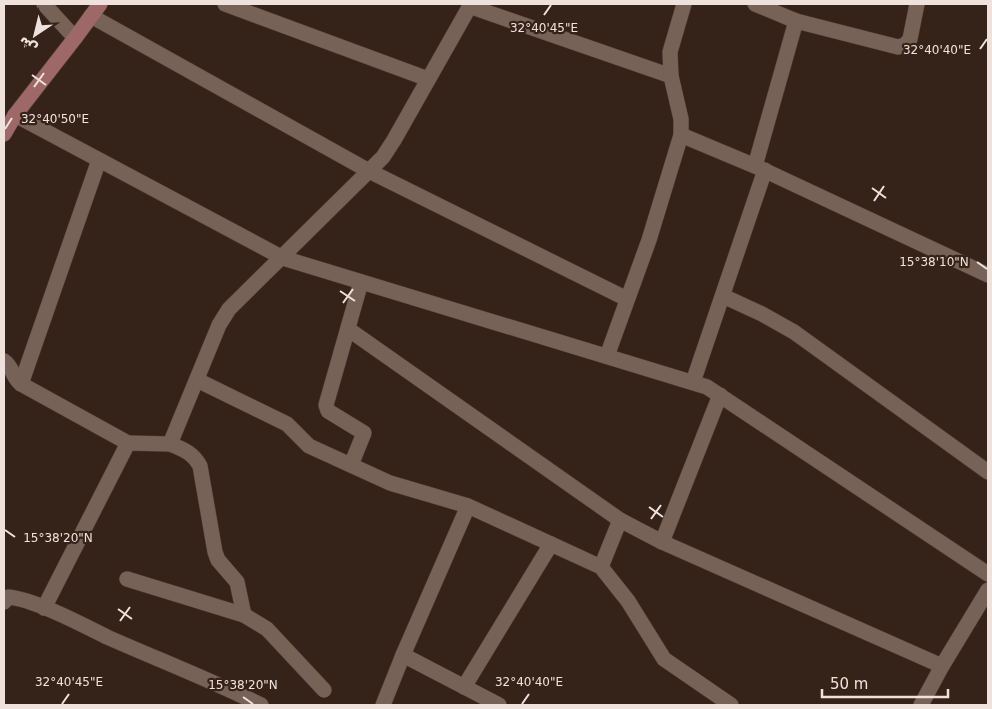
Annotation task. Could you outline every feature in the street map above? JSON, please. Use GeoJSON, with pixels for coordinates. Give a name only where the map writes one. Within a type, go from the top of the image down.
{"type":"FeatureCollection","features":[{"type":"Feature","properties":{"kind":"street"},"geometry":{"type":"LineString","coordinates":[[44,4],[75,38]]}},
{"type":"Feature","properties":{"kind":"street"},"geometry":{"type":"LineString","coordinates":[[225,4],[428,79]]}},
{"type":"Feature","properties":{"kind":"street"},"geometry":{"type":"LineString","coordinates":[[607,356],[649,240],[681,135],[682,118],[671,76],[670,52],[684,4]]}},
{"type":"Feature","properties":{"kind":"street"},"geometry":{"type":"LineString","coordinates":[[755,4],[796,21],[898,47],[905,45],[910,39],[918,4]]}},
{"type":"Feature","properties":{"kind":"street"},"geometry":{"type":"LineString","coordinates":[[170,444],[220,324],[229,309],[283,258],[383,157],[470,5],[671,76]]}},
{"type":"Feature","properties":{"kind":"street"},"geometry":{"type":"LineString","coordinates":[[4,134],[15,115],[95,10],[369,171],[627,299]]}},
{"type":"Feature","properties":{"kind":"street"},"geometry":{"type":"LineString","coordinates":[[693,382],[722,296],[760,168],[796,21]]}},
{"type":"Feature","properties":{"kind":"street"},"geometry":{"type":"LineString","coordinates":[[15,115],[283,258],[707,386],[988,574]]}},
{"type":"Feature","properties":{"kind":"street"},"geometry":{"type":"LineString","coordinates":[[681,135],[760,168],[988,275]]}},
{"type":"Feature","properties":{"kind":"street"},"geometry":{"type":"LineString","coordinates":[[21,384],[99,160]]}},
{"type":"Feature","properties":{"kind":"street"},"geometry":{"type":"LineString","coordinates":[[351,465],[364,433],[328,411],[326,405],[362,282]]}},
{"type":"Feature","properties":{"kind":"street"},"geometry":{"type":"LineString","coordinates":[[722,296],[762,314],[794,332],[988,472]]}},
{"type":"Feature","properties":{"kind":"street"},"geometry":{"type":"LineString","coordinates":[[348,329],[620,520],[662,542],[942,666]]}},
{"type":"Feature","properties":{"kind":"street"},"geometry":{"type":"LineString","coordinates":[[4,360],[11,366],[15,379],[21,384],[128,442],[170,444],[196,458],[200,466],[215,552],[218,560],[237,582],[244,615]]}},
{"type":"Feature","properties":{"kind":"street"},"geometry":{"type":"LineString","coordinates":[[197,380],[287,424],[309,446],[390,483],[468,506],[601,567],[628,601],[664,659],[731,705]]}},
{"type":"Feature","properties":{"kind":"street"},"geometry":{"type":"LineString","coordinates":[[662,542],[720,396]]}},
{"type":"Feature","properties":{"kind":"street"},"geometry":{"type":"LineString","coordinates":[[44,608],[128,442]]}},
{"type":"Feature","properties":{"kind":"street"},"geometry":{"type":"LineString","coordinates":[[383,705],[468,506]]}},
{"type":"Feature","properties":{"kind":"street"},"geometry":{"type":"LineString","coordinates":[[601,567],[620,520]]}},
{"type":"Feature","properties":{"kind":"street"},"geometry":{"type":"LineString","coordinates":[[464,687],[551,544]]}},
{"type":"Feature","properties":{"kind":"street"},"geometry":{"type":"LineString","coordinates":[[127,578],[244,615],[267,629],[324,690]]}},
{"type":"Feature","properties":{"kind":"street"},"geometry":{"type":"LineString","coordinates":[[921,705],[988,590]]}},
{"type":"Feature","properties":{"kind":"street"},"geometry":{"type":"LineString","coordinates":[[4,602],[8,597],[14,597],[44,608],[174,667],[229,689],[261,705]]}},
{"type":"Feature","properties":{"kind":"street"},"geometry":{"type":"LineString","coordinates":[[403,655],[499,705]]}}]}
